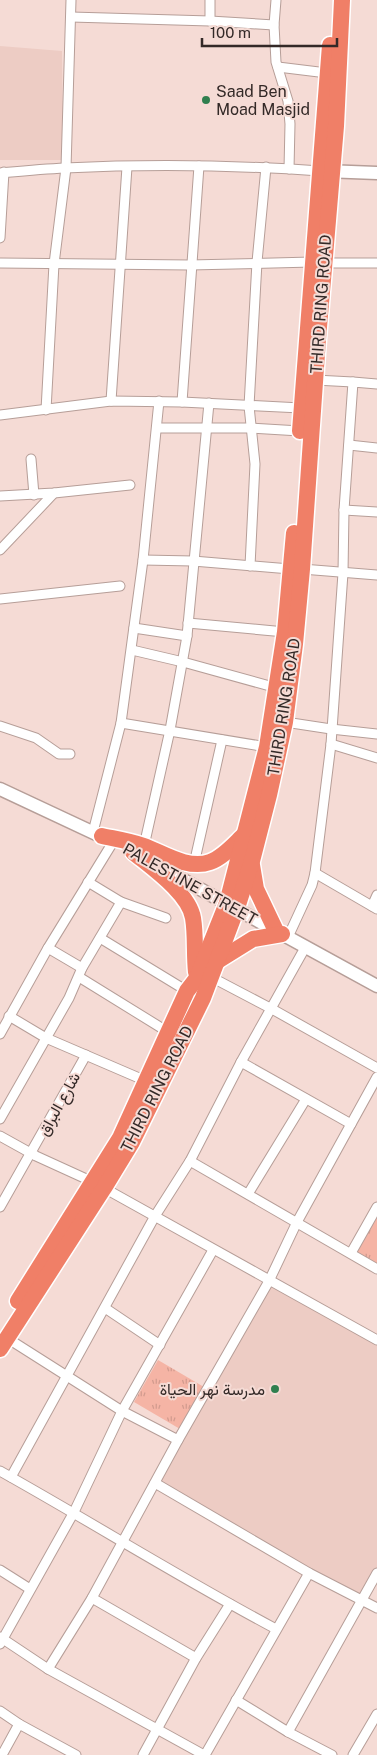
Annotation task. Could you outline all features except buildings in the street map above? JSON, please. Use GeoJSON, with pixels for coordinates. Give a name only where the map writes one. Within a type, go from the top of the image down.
{"type":"FeatureCollection","features":[{"type":"Feature","properties":{"kind":"highway","name":"THIRD RING ROAD"},"geometry":{"type":"LineString","coordinates":[[99,1185],[168,1032],[203,977],[252,861],[285,722],[295,644],[301,408],[318,263],[326,171],[327,73],[333,0]]}},
{"type":"Feature","properties":{"kind":"highway","name":"THIRD RING ROAD"},"geometry":{"type":"LineString","coordinates":[[326,171],[336,126],[342,0]]}},
{"type":"Feature","properties":{"kind":"highway","name":"THIRD RING ROAD"},"geometry":{"type":"LineString","coordinates":[[2,1339],[99,1185],[138,1132],[203,998],[203,977],[232,906],[246,833],[267,747],[296,569],[315,380],[318,263]]}},
{"type":"Feature","properties":{"kind":"highway"},"geometry":{"type":"LineString","coordinates":[[103,837],[194,864],[210,862],[224,853],[246,833]]}},
{"type":"Feature","properties":{"kind":"highway"},"geometry":{"type":"LineString","coordinates":[[139,849],[185,901],[192,916],[203,977],[253,939],[282,934],[256,889],[252,861]]}},
{"type":"Feature","properties":{"kind":"street"},"geometry":{"type":"LineString","coordinates":[[46,410],[54,264],[66,168],[71,0]]}},
{"type":"Feature","properties":{"kind":"street"},"geometry":{"type":"LineString","coordinates":[[210,0],[210,22]]}},
{"type":"Feature","properties":{"kind":"street"},"geometry":{"type":"LineString","coordinates":[[276,0],[274,26],[276,62],[288,101],[290,124],[288,169]]}},
{"type":"Feature","properties":{"kind":"street"},"geometry":{"type":"LineString","coordinates":[[71,17],[274,26]]}},
{"type":"Feature","properties":{"kind":"street"},"geometry":{"type":"LineString","coordinates":[[278,67],[327,73]]}},
{"type":"Feature","properties":{"kind":"street"},"geometry":{"type":"LineString","coordinates":[[0,238],[2,173],[66,168],[199,166],[266,167],[377,174]]}},
{"type":"Feature","properties":{"kind":"street"},"geometry":{"type":"LineString","coordinates":[[182,402],[190,265],[199,166]]}},
{"type":"Feature","properties":{"kind":"street"},"geometry":{"type":"LineString","coordinates":[[111,401],[127,167]]}},
{"type":"Feature","properties":{"kind":"street"},"geometry":{"type":"LineString","coordinates":[[250,566],[255,464],[249,406],[257,262],[266,167]]}},
{"type":"Feature","properties":{"kind":"street"},"geometry":{"type":"LineString","coordinates":[[0,263],[190,265],[257,262],[377,263]]}},
{"type":"Feature","properties":{"kind":"street"},"geometry":{"type":"LineString","coordinates":[[315,380],[377,384]]}},
{"type":"Feature","properties":{"kind":"street"},"geometry":{"type":"LineString","coordinates":[[282,934],[312,886],[315,873],[331,744],[343,573],[344,510],[352,382]]}},
{"type":"Feature","properties":{"kind":"street"},"geometry":{"type":"LineString","coordinates":[[0,415],[111,401],[159,401],[301,408]]}},
{"type":"Feature","properties":{"kind":"street"},"geometry":{"type":"LineString","coordinates":[[0,1034],[48,948],[88,882],[103,837],[132,650],[159,401]]}},
{"type":"Feature","properties":{"kind":"street"},"geometry":{"type":"LineString","coordinates":[[139,849],[170,730],[183,662],[209,403]]}},
{"type":"Feature","properties":{"kind":"street"},"geometry":{"type":"LineString","coordinates":[[157,428],[206,427],[300,431]]}},
{"type":"Feature","properties":{"kind":"street"},"geometry":{"type":"LineString","coordinates":[[349,445],[377,448]]}},
{"type":"Feature","properties":{"kind":"street"},"geometry":{"type":"LineString","coordinates":[[31,459],[34,494]]}},
{"type":"Feature","properties":{"kind":"street"},"geometry":{"type":"LineString","coordinates":[[0,496],[54,493],[130,485]]}},
{"type":"Feature","properties":{"kind":"street"},"geometry":{"type":"LineString","coordinates":[[0,550],[54,493]]}},
{"type":"Feature","properties":{"kind":"street"},"geometry":{"type":"LineString","coordinates":[[344,510],[377,512]]}},
{"type":"Feature","properties":{"kind":"street"},"geometry":{"type":"LineString","coordinates":[[143,560],[193,561],[377,575]]}},
{"type":"Feature","properties":{"kind":"street"},"geometry":{"type":"LineString","coordinates":[[0,599],[120,586]]}},
{"type":"Feature","properties":{"kind":"street"},"geometry":{"type":"LineString","coordinates":[[188,623],[285,632]]}},
{"type":"Feature","properties":{"kind":"street"},"geometry":{"type":"LineString","coordinates":[[134,628],[187,636]]}},
{"type":"Feature","properties":{"kind":"street"},"geometry":{"type":"LineString","coordinates":[[132,650],[277,688]]}},
{"type":"Feature","properties":{"kind":"street"},"geometry":{"type":"LineString","coordinates":[[121,722],[267,747]]}},
{"type":"Feature","properties":{"kind":"street"},"geometry":{"type":"LineString","coordinates":[[285,722],[331,730],[377,734]]}},
{"type":"Feature","properties":{"kind":"street"},"geometry":{"type":"LineString","coordinates":[[0,726],[36,738],[58,754],[70,754]]}},
{"type":"Feature","properties":{"kind":"street"},"geometry":{"type":"LineString","coordinates":[[194,864],[222,740]]}},
{"type":"Feature","properties":{"kind":"street"},"geometry":{"type":"LineString","coordinates":[[331,744],[377,758]]}},
{"type":"Feature","properties":{"kind":"street"},"geometry":{"type":"LineString","coordinates":[[0,789],[103,837]]}},
{"type":"Feature","properties":{"kind":"street","name":"PALESTINE STREET"},"geometry":{"type":"LineString","coordinates":[[139,849],[232,906],[377,986]]}},
{"type":"Feature","properties":{"kind":"street"},"geometry":{"type":"LineString","coordinates":[[315,873],[374,907],[377,895]]}},
{"type":"Feature","properties":{"kind":"street"},"geometry":{"type":"LineString","coordinates":[[88,882],[122,902],[166,918]]}},
{"type":"Feature","properties":{"kind":"street"},"geometry":{"type":"LineString","coordinates":[[0,1119],[79,978],[82,968],[122,902]]}},
{"type":"Feature","properties":{"kind":"street"},"geometry":{"type":"LineString","coordinates":[[100,938],[203,977],[272,1009],[377,1068]]}},
{"type":"Feature","properties":{"kind":"street"},"geometry":{"type":"LineString","coordinates":[[11,1477],[155,1216],[190,1161],[241,1062],[306,946]]}},
{"type":"Feature","properties":{"kind":"street"},"geometry":{"type":"LineString","coordinates":[[48,948],[82,968]]}},
{"type":"Feature","properties":{"kind":"street"},"geometry":{"type":"LineString","coordinates":[[79,978],[168,1032]]}},
{"type":"Feature","properties":{"kind":"street"},"geometry":{"type":"LineString","coordinates":[[9,1016],[46,1038],[146,1081]]}},
{"type":"Feature","properties":{"kind":"street","name":"شارع البراق"},"geometry":{"type":"LineString","coordinates":[[0,1207],[86,1055]]}},
{"type":"Feature","properties":{"kind":"street"},"geometry":{"type":"LineString","coordinates":[[241,1062],[350,1124]]}},
{"type":"Feature","properties":{"kind":"street"},"geometry":{"type":"LineString","coordinates":[[48,1669],[92,1598],[178,1440],[269,1281],[297,1222],[377,1077]]}},
{"type":"Feature","properties":{"kind":"street"},"geometry":{"type":"LineString","coordinates":[[248,1194],[306,1099]]}},
{"type":"Feature","properties":{"kind":"street"},"geometry":{"type":"LineString","coordinates":[[0,1136],[99,1185],[377,1340]]}},
{"type":"Feature","properties":{"kind":"street"},"geometry":{"type":"LineString","coordinates":[[190,1161],[377,1269]]}},
{"type":"Feature","properties":{"kind":"street"},"geometry":{"type":"LineString","coordinates":[[351,1253],[377,1207]]}},
{"type":"Feature","properties":{"kind":"street"},"geometry":{"type":"LineString","coordinates":[[213,1250],[122,1411],[74,1512],[1,1640],[48,1669],[205,1755],[309,1573]]}},
{"type":"Feature","properties":{"kind":"street"},"geometry":{"type":"LineString","coordinates":[[105,1308],[160,1345]]}},
{"type":"Feature","properties":{"kind":"street"},"geometry":{"type":"LineString","coordinates":[[2,1339],[67,1376],[122,1411],[178,1440]]}},
{"type":"Feature","properties":{"kind":"street"},"geometry":{"type":"LineString","coordinates":[[0,1471],[276,1629]]}},
{"type":"Feature","properties":{"kind":"street"},"geometry":{"type":"LineString","coordinates":[[155,1483],[309,1573],[377,1608]]}},
{"type":"Feature","properties":{"kind":"street"},"geometry":{"type":"LineString","coordinates":[[0,1570],[30,1589]]}},
{"type":"Feature","properties":{"kind":"street"},"geometry":{"type":"LineString","coordinates":[[288,1732],[377,1573]]}},
{"type":"Feature","properties":{"kind":"street"},"geometry":{"type":"LineString","coordinates":[[92,1598],[196,1658]]}},
{"type":"Feature","properties":{"kind":"street"},"geometry":{"type":"LineString","coordinates":[[143,1755],[196,1658],[230,1604]]}},
{"type":"Feature","properties":{"kind":"street"},"geometry":{"type":"LineString","coordinates":[[236,1700],[288,1732],[332,1755]]}},
{"type":"Feature","properties":{"kind":"street"},"geometry":{"type":"LineString","coordinates":[[0,1711],[72,1754]]}},
{"type":"Feature","properties":{"kind":"street"},"geometry":{"type":"LineString","coordinates":[[353,1755],[377,1714]]}},
{"type":"Feature","properties":{"kind":"street"},"geometry":{"type":"LineString","coordinates":[[2,1755],[19,1724]]}},
{"type":"Feature","properties":{"kind":"shaded area"},"geometry":{"type":"Polygon","coordinates":[[[0,46],[62,51],[63,160],[0,160],[0,46]]]}},
{"type":"Feature","properties":{"kind":"shaded area","name":"مدرسة نهر الحياة"},"geometry":{"type":"Polygon","coordinates":[[[269,1284],[377,1342],[377,1570],[361,1598],[156,1482],[269,1284]]]}},
{"type":"Feature","properties":{"kind":"green space"},"geometry":{"type":"Polygon","coordinates":[[[377,1208],[377,1269],[351,1253],[377,1208]]]}},
{"type":"Feature","properties":{"kind":"green space"},"geometry":{"type":"Polygon","coordinates":[[[158,1360],[204,1387],[180,1429],[134,1402],[158,1360]]]}},
{"type":"Feature","properties":{"kind":"place","name":"Saad Ben Moad Masjid"},"geometry":{"type":"Point","coordinates":[206,100]}},
{"type":"Feature","properties":{"kind":"place","name":"مدرسة نهر الحياة"},"geometry":{"type":"Point","coordinates":[275,1389]}}]}
